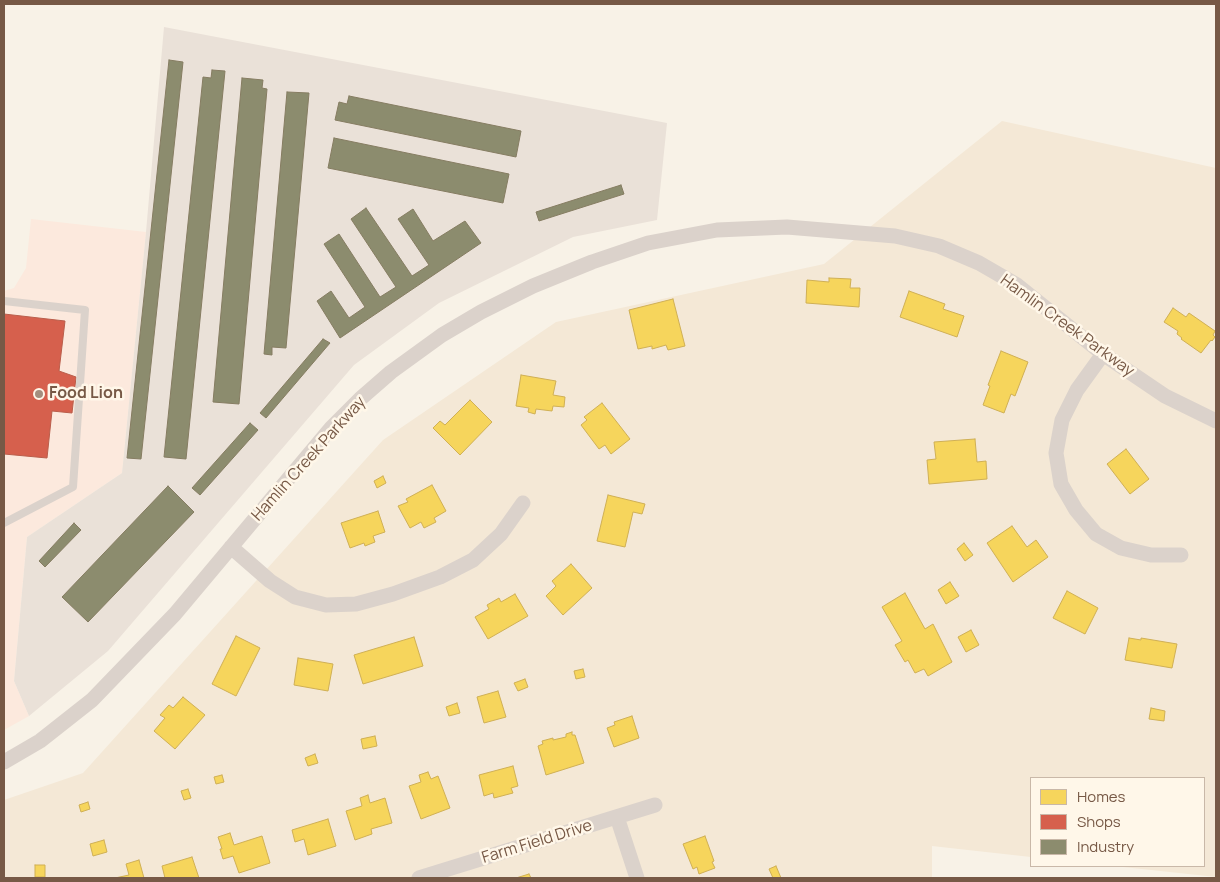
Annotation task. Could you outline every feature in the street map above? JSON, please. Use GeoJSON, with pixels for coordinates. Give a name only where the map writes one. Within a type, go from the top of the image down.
{"type":"FeatureCollection","features":[{"type":"Feature","properties":{"kind":"street","name":"Hamlin Creek Parkway"},"geometry":{"type":"LineString","coordinates":[[4,762],[40,741],[92,700],[175,614],[331,428],[360,399],[399,367],[442,335],[481,312],[533,286],[592,262],[648,243],[717,230],[787,227],[895,236],[939,246],[979,263],[1017,285],[1103,354],[1165,396],[1216,421]]}},
{"type":"Feature","properties":{"kind":"street"},"geometry":{"type":"LineString","coordinates":[[1103,354],[1078,390],[1062,420],[1056,453],[1061,484],[1076,510],[1096,534],[1121,548],[1151,555],[1180,555]]}},
{"type":"Feature","properties":{"kind":"street"},"geometry":{"type":"LineString","coordinates":[[231,547],[270,581],[295,596],[326,605],[356,604],[394,594],[440,577],[473,560],[501,534],[523,503]]}},
{"type":"Feature","properties":{"kind":"street","name":"Farm Field Drive"},"geometry":{"type":"LineString","coordinates":[[419,878],[655,805]]}},
{"type":"Feature","properties":{"kind":"street"},"geometry":{"type":"LineString","coordinates":[[617,817],[637,878]]}},
{"type":"Feature","properties":{"kind":"lane"},"geometry":{"type":"LineString","coordinates":[[4,301],[85,310],[73,488],[4,523]]}},
{"type":"Feature","properties":{"kind":"shaded area"},"geometry":{"type":"Polygon","coordinates":[[[164,27],[667,123],[657,220],[573,237],[439,303],[354,365],[108,651],[29,716],[14,681],[27,537],[122,473],[164,27]]]}},
{"type":"Feature","properties":{"kind":"shaded area"},"geometry":{"type":"Polygon","coordinates":[[[1002,121],[1216,168],[1216,877],[1123,867],[1205,867],[1205,777],[1030,777],[1030,857],[932,846],[932,878],[4,878],[4,800],[83,773],[383,440],[556,322],[824,264],[1002,121]]]}},
{"type":"Feature","properties":{"kind":"shaded area"},"geometry":{"type":"Polygon","coordinates":[[[31,219],[146,232],[122,473],[27,537],[14,681],[29,716],[4,730],[4,291],[14,288],[26,268],[31,219]]]}},
{"type":"Feature","properties":{"kind":"building: Homes"},"geometry":{"type":"Polygon","coordinates":[[[829,278],[851,279],[850,288],[860,288],[859,307],[806,303],[807,280],[829,282],[829,278]]]}},
{"type":"Feature","properties":{"kind":"building: Homes"},"geometry":{"type":"Polygon","coordinates":[[[909,291],[945,304],[943,309],[964,316],[957,337],[900,317],[909,291]]]}},
{"type":"Feature","properties":{"kind":"building: Homes"},"geometry":{"type":"Polygon","coordinates":[[[673,299],[685,346],[668,350],[666,345],[652,349],[652,346],[638,349],[629,310],[673,299]]]}},
{"type":"Feature","properties":{"kind":"building: Homes"},"geometry":{"type":"Polygon","coordinates":[[[1173,308],[1186,317],[1189,313],[1215,331],[1213,335],[1215,337],[1201,353],[1181,339],[1177,334],[1178,331],[1164,322],[1173,308]]]}},
{"type":"Feature","properties":{"kind":"building: Homes"},"geometry":{"type":"Polygon","coordinates":[[[1001,351],[1028,362],[1015,396],[1011,394],[1004,413],[983,405],[990,386],[988,385],[1001,351]]]}},
{"type":"Feature","properties":{"kind":"building: Homes"},"geometry":{"type":"Polygon","coordinates":[[[521,375],[556,381],[553,395],[565,397],[564,407],[553,406],[552,411],[536,409],[535,414],[528,412],[529,408],[516,406],[521,375]]]}},
{"type":"Feature","properties":{"kind":"building: Homes"},"geometry":{"type":"Polygon","coordinates":[[[470,400],[492,422],[460,455],[433,428],[440,421],[445,425],[470,400]]]}},
{"type":"Feature","properties":{"kind":"building: Homes"},"geometry":{"type":"Polygon","coordinates":[[[602,403],[630,439],[611,454],[605,445],[599,449],[581,425],[587,420],[584,417],[602,403]]]}},
{"type":"Feature","properties":{"kind":"building: Homes"},"geometry":{"type":"Polygon","coordinates":[[[975,439],[977,462],[986,461],[987,479],[929,484],[927,460],[936,459],[934,442],[975,439]]]}},
{"type":"Feature","properties":{"kind":"building: Homes"},"geometry":{"type":"Polygon","coordinates":[[[1126,449],[1149,479],[1130,494],[1107,464],[1126,449]]]}},
{"type":"Feature","properties":{"kind":"building: Homes"},"geometry":{"type":"Polygon","coordinates":[[[383,476],[386,483],[377,488],[374,481],[383,476]]]}},
{"type":"Feature","properties":{"kind":"building: Homes"},"geometry":{"type":"Polygon","coordinates":[[[432,485],[446,511],[434,518],[436,522],[424,528],[421,522],[410,528],[398,506],[408,502],[406,499],[432,485]]]}},
{"type":"Feature","properties":{"kind":"building: Homes"},"geometry":{"type":"Polygon","coordinates":[[[608,495],[645,504],[642,514],[633,512],[625,547],[597,541],[608,495]]]}},
{"type":"Feature","properties":{"kind":"building: Homes"},"geometry":{"type":"Polygon","coordinates":[[[378,511],[385,532],[373,536],[375,542],[365,546],[364,543],[350,548],[341,523],[378,511]]]}},
{"type":"Feature","properties":{"kind":"building: Homes"},"geometry":{"type":"Polygon","coordinates":[[[1012,526],[1027,547],[1036,540],[1048,557],[1013,582],[987,543],[1012,526]]]}},
{"type":"Feature","properties":{"kind":"building: Homes"},"geometry":{"type":"Polygon","coordinates":[[[964,543],[973,555],[965,561],[957,549],[964,543]]]}},
{"type":"Feature","properties":{"kind":"building: Homes"},"geometry":{"type":"Polygon","coordinates":[[[571,564],[592,588],[563,615],[546,596],[556,586],[552,581],[571,564]]]}},
{"type":"Feature","properties":{"kind":"building: Homes"},"geometry":{"type":"Polygon","coordinates":[[[950,582],[959,596],[946,604],[938,590],[950,582]]]}},
{"type":"Feature","properties":{"kind":"building: Homes"},"geometry":{"type":"Polygon","coordinates":[[[1067,591],[1098,608],[1085,634],[1053,618],[1067,591]]]}},
{"type":"Feature","properties":{"kind":"building: Homes"},"geometry":{"type":"Polygon","coordinates":[[[905,593],[925,629],[933,624],[952,662],[928,676],[924,669],[915,673],[908,660],[905,662],[895,645],[902,641],[882,607],[905,593]]]}},
{"type":"Feature","properties":{"kind":"building: Homes"},"geometry":{"type":"Polygon","coordinates":[[[515,594],[528,616],[488,639],[475,617],[489,609],[487,605],[499,598],[501,602],[515,594]]]}},
{"type":"Feature","properties":{"kind":"building: Homes"},"geometry":{"type":"Polygon","coordinates":[[[971,630],[979,645],[966,652],[958,637],[971,630]]]}},
{"type":"Feature","properties":{"kind":"building: Homes"},"geometry":{"type":"Polygon","coordinates":[[[236,636],[260,648],[236,696],[212,684],[236,636]]]}},
{"type":"Feature","properties":{"kind":"building: Homes"},"geometry":{"type":"Polygon","coordinates":[[[414,637],[423,666],[363,684],[354,655],[414,637]]]}},
{"type":"Feature","properties":{"kind":"building: Homes"},"geometry":{"type":"Polygon","coordinates":[[[1129,638],[1177,644],[1172,668],[1125,660],[1129,638]]]}},
{"type":"Feature","properties":{"kind":"building: Homes"},"geometry":{"type":"Polygon","coordinates":[[[298,658],[333,664],[328,691],[294,685],[298,658]]]}},
{"type":"Feature","properties":{"kind":"building: Homes"},"geometry":{"type":"Polygon","coordinates":[[[583,669],[585,677],[576,679],[574,671],[583,669]]]}},
{"type":"Feature","properties":{"kind":"building: Homes"},"geometry":{"type":"Polygon","coordinates":[[[525,679],[528,687],[518,691],[514,683],[525,679]]]}},
{"type":"Feature","properties":{"kind":"building: Homes"},"geometry":{"type":"Polygon","coordinates":[[[498,691],[506,717],[484,723],[477,697],[498,691]]]}},
{"type":"Feature","properties":{"kind":"building: Homes"},"geometry":{"type":"Polygon","coordinates":[[[183,697],[205,715],[175,749],[154,731],[165,718],[160,715],[169,705],[173,708],[183,697]]]}},
{"type":"Feature","properties":{"kind":"building: Homes"},"geometry":{"type":"Polygon","coordinates":[[[457,703],[460,713],[449,716],[446,707],[457,703]]]}},
{"type":"Feature","properties":{"kind":"building: Homes"},"geometry":{"type":"Polygon","coordinates":[[[1151,708],[1165,711],[1164,721],[1149,719],[1151,708]]]}},
{"type":"Feature","properties":{"kind":"building: Homes"},"geometry":{"type":"Polygon","coordinates":[[[632,716],[639,738],[614,747],[607,728],[615,725],[614,722],[632,716]]]}},
{"type":"Feature","properties":{"kind":"building: Homes"},"geometry":{"type":"Polygon","coordinates":[[[572,732],[572,735],[575,735],[584,763],[546,775],[538,746],[543,744],[542,741],[566,737],[566,734],[572,732]]]}},
{"type":"Feature","properties":{"kind":"building: Homes"},"geometry":{"type":"Polygon","coordinates":[[[375,736],[377,746],[363,749],[361,739],[375,736]]]}},
{"type":"Feature","properties":{"kind":"building: Homes"},"geometry":{"type":"Polygon","coordinates":[[[315,754],[318,763],[308,766],[305,758],[315,754]]]}},
{"type":"Feature","properties":{"kind":"building: Homes"},"geometry":{"type":"Polygon","coordinates":[[[513,766],[518,786],[511,788],[513,793],[494,798],[493,793],[484,796],[479,775],[513,766]]]}},
{"type":"Feature","properties":{"kind":"building: Homes"},"geometry":{"type":"Polygon","coordinates":[[[428,772],[431,779],[438,776],[450,808],[421,819],[409,786],[421,782],[419,775],[428,772]]]}},
{"type":"Feature","properties":{"kind":"building: Homes"},"geometry":{"type":"Polygon","coordinates":[[[222,775],[224,782],[216,784],[214,777],[222,775]]]}},
{"type":"Feature","properties":{"kind":"building: Homes"},"geometry":{"type":"Polygon","coordinates":[[[188,789],[191,798],[184,800],[181,791],[188,789]]]}},
{"type":"Feature","properties":{"kind":"building: Homes"},"geometry":{"type":"Polygon","coordinates":[[[368,795],[370,803],[385,798],[392,823],[371,829],[372,834],[355,840],[346,811],[362,806],[360,798],[368,795]]]}},
{"type":"Feature","properties":{"kind":"building: Homes"},"geometry":{"type":"Polygon","coordinates":[[[88,802],[90,809],[81,812],[79,805],[88,802]]]}},
{"type":"Feature","properties":{"kind":"building: Homes"},"geometry":{"type":"Polygon","coordinates":[[[328,819],[336,846],[308,855],[304,839],[295,842],[292,830],[328,819]]]}},
{"type":"Feature","properties":{"kind":"building: Homes"},"geometry":{"type":"Polygon","coordinates":[[[230,833],[234,845],[262,836],[270,863],[239,873],[233,856],[223,859],[220,849],[222,849],[218,837],[230,833]]]}},
{"type":"Feature","properties":{"kind":"building: Homes"},"geometry":{"type":"Polygon","coordinates":[[[705,836],[715,868],[699,874],[697,867],[693,869],[683,844],[705,836]]]}},
{"type":"Feature","properties":{"kind":"building: Homes"},"geometry":{"type":"Polygon","coordinates":[[[104,840],[107,852],[93,856],[90,844],[104,840]]]}},
{"type":"Feature","properties":{"kind":"building: Homes"},"geometry":{"type":"Polygon","coordinates":[[[192,857],[199,878],[165,878],[162,866],[192,857]]]}},
{"type":"Feature","properties":{"kind":"building: Homes"},"geometry":{"type":"Polygon","coordinates":[[[139,860],[144,878],[115,878],[129,875],[126,864],[139,860]]]}},
{"type":"Feature","properties":{"kind":"building: Homes"},"geometry":{"type":"Polygon","coordinates":[[[35,865],[45,865],[45,877],[35,877],[35,865]]]}},
{"type":"Feature","properties":{"kind":"building: Homes"},"geometry":{"type":"Polygon","coordinates":[[[776,866],[781,878],[773,878],[769,869],[776,866]]]}},
{"type":"Feature","properties":{"kind":"building: Homes"},"geometry":{"type":"Polygon","coordinates":[[[529,874],[531,878],[516,878],[529,874]]]}},
{"type":"Feature","properties":{"kind":"building: Shops","name":"Food Lion"},"geometry":{"type":"Polygon","coordinates":[[[4,314],[65,321],[59,371],[76,377],[72,413],[52,411],[47,458],[4,454],[4,314]]]}},
{"type":"Feature","properties":{"kind":"building: Industry"},"geometry":{"type":"Polygon","coordinates":[[[169,60],[183,62],[141,459],[127,458],[169,60]]]}},
{"type":"Feature","properties":{"kind":"building: Industry"},"geometry":{"type":"Polygon","coordinates":[[[212,70],[225,71],[186,459],[164,457],[203,77],[211,78],[212,70]]]}},
{"type":"Feature","properties":{"kind":"building: Industry"},"geometry":{"type":"Polygon","coordinates":[[[242,78],[263,80],[262,88],[267,89],[239,404],[213,402],[242,78]]]}},
{"type":"Feature","properties":{"kind":"building: Industry"},"geometry":{"type":"Polygon","coordinates":[[[287,92],[309,93],[286,348],[272,347],[272,355],[264,354],[287,92]]]}},
{"type":"Feature","properties":{"kind":"building: Industry"},"geometry":{"type":"Polygon","coordinates":[[[349,96],[521,131],[516,157],[335,120],[339,102],[347,104],[349,96]]]}},
{"type":"Feature","properties":{"kind":"building: Industry"},"geometry":{"type":"Polygon","coordinates":[[[334,138],[509,174],[503,203],[328,168],[334,138]]]}},
{"type":"Feature","properties":{"kind":"building: Industry"},"geometry":{"type":"Polygon","coordinates":[[[621,185],[624,194],[539,221],[536,212],[621,185]]]}},
{"type":"Feature","properties":{"kind":"building: Industry"},"geometry":{"type":"Polygon","coordinates":[[[366,208],[412,276],[429,265],[398,219],[413,209],[433,241],[465,221],[481,243],[340,338],[317,301],[331,291],[349,318],[365,307],[324,244],[339,234],[380,297],[396,287],[351,219],[366,208]]]}},
{"type":"Feature","properties":{"kind":"building: Industry"},"geometry":{"type":"Polygon","coordinates":[[[323,339],[330,343],[266,418],[260,413],[323,339]]]}},
{"type":"Feature","properties":{"kind":"building: Industry"},"geometry":{"type":"Polygon","coordinates":[[[250,423],[258,430],[200,495],[192,488],[250,423]]]}},
{"type":"Feature","properties":{"kind":"building: Industry"},"geometry":{"type":"Polygon","coordinates":[[[168,486],[194,512],[88,622],[62,597],[168,486]]]}},
{"type":"Feature","properties":{"kind":"building: Industry"},"geometry":{"type":"Polygon","coordinates":[[[74,523],[81,530],[45,567],[39,561],[74,523]]]}},
{"type":"Feature","properties":{"kind":"place","name":"Food Lion"},"geometry":{"type":"Point","coordinates":[39,394]}}]}
